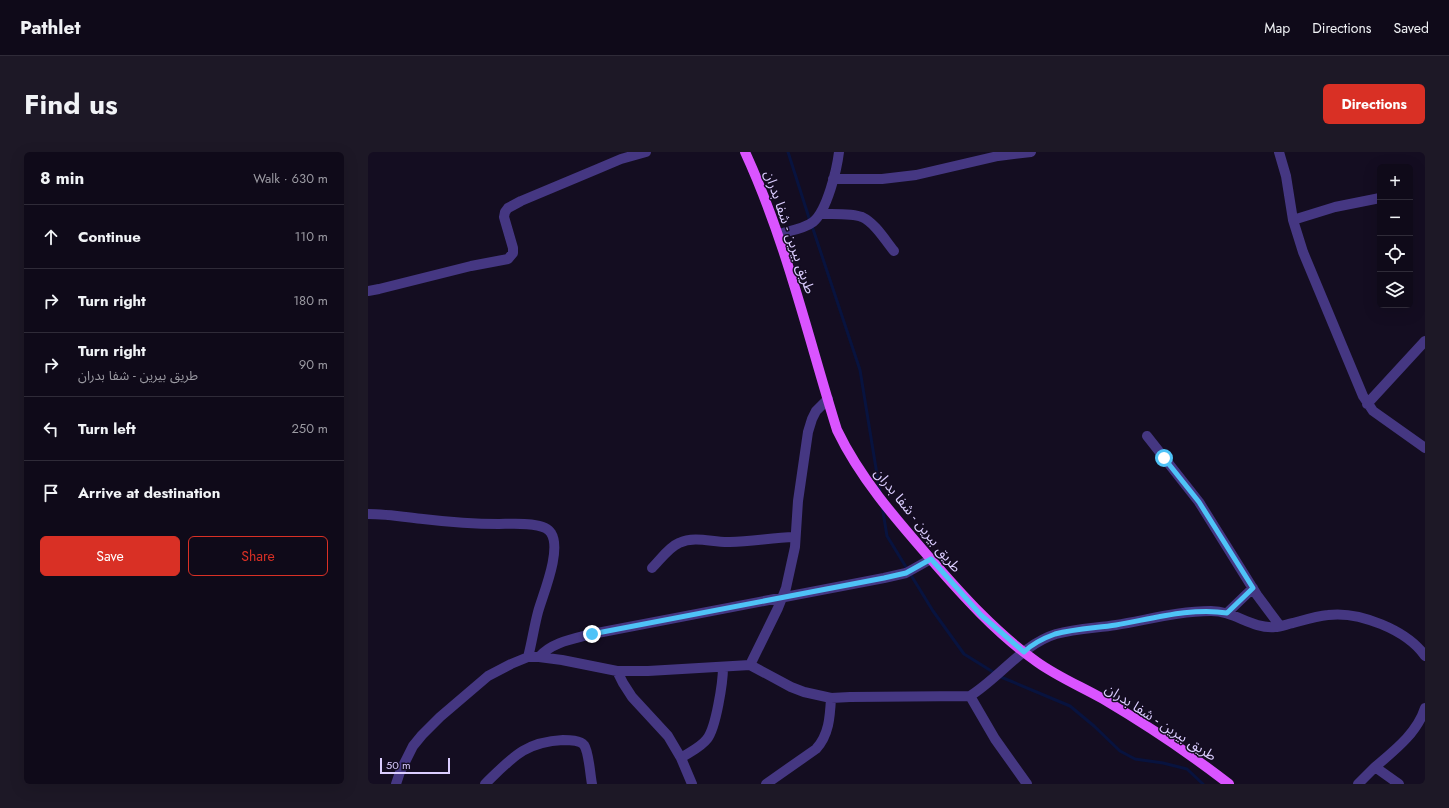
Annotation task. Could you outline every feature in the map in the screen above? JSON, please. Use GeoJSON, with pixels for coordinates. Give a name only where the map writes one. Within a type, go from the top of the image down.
{"type":"FeatureCollection","features":[{"type":"Feature","properties":{"kind":"main road","name":"طريق بيرين - شفا بدران"},"geometry":{"type":"LineString","coordinates":[[745,152],[778,234],[838,430],[848,452],[859,470],[904,529],[981,615],[1024,652],[1050,670],[1102,698],[1159,734],[1206,766],[1229,784]]}},
{"type":"Feature","properties":{"kind":"street"},"geometry":{"type":"LineString","coordinates":[[368,291],[471,266],[508,259],[513,253],[513,248],[504,217],[508,208],[521,201],[595,170],[646,152]]}},
{"type":"Feature","properties":{"kind":"street"},"geometry":{"type":"LineString","coordinates":[[778,234],[812,223],[821,214],[827,201],[839,152]]}},
{"type":"Feature","properties":{"kind":"street"},"geometry":{"type":"LineString","coordinates":[[833,179],[882,179],[916,175],[998,156],[1031,152]]}},
{"type":"Feature","properties":{"kind":"street"},"geometry":{"type":"LineString","coordinates":[[1279,152],[1287,181],[1293,220],[1309,266],[1367,404],[1379,416],[1425,448]]}},
{"type":"Feature","properties":{"kind":"street"},"geometry":{"type":"LineString","coordinates":[[1293,220],[1335,207],[1377,199]]}},
{"type":"Feature","properties":{"kind":"street"},"geometry":{"type":"LineString","coordinates":[[821,214],[856,215],[862,217],[881,234],[894,251]]}},
{"type":"Feature","properties":{"kind":"street"},"geometry":{"type":"LineString","coordinates":[[1367,404],[1425,341]]}},
{"type":"Feature","properties":{"kind":"street"},"geometry":{"type":"LineString","coordinates":[[750,665],[783,596],[793,558],[799,494],[808,432],[816,411],[828,399]]}},
{"type":"Feature","properties":{"kind":"street"},"geometry":{"type":"LineString","coordinates":[[1147,436],[1199,502],[1253,588],[1280,626]]}},
{"type":"Feature","properties":{"kind":"street"},"geometry":{"type":"LineString","coordinates":[[368,514],[466,523],[529,525],[547,528],[551,532],[554,539],[551,573],[538,612],[528,657]]}},
{"type":"Feature","properties":{"kind":"street"},"geometry":{"type":"LineString","coordinates":[[652,568],[673,546],[684,541],[701,539],[730,542],[794,537]]}},
{"type":"Feature","properties":{"kind":"street"},"geometry":{"type":"LineString","coordinates":[[539,657],[544,652],[556,645],[592,634],[906,573],[931,559]]}},
{"type":"Feature","properties":{"kind":"street"},"geometry":{"type":"LineString","coordinates":[[1227,613],[1253,588]]}},
{"type":"Feature","properties":{"kind":"street"},"geometry":{"type":"LineString","coordinates":[[396,784],[400,772],[413,746],[440,717],[488,676],[528,657],[539,657],[585,664],[617,671],[635,672],[723,667],[738,664],[750,665],[791,688],[831,698],[850,696],[970,696],[986,685],[1024,652],[1038,642],[1055,634],[1190,613],[1212,611],[1227,613],[1255,626],[1276,627],[1328,615],[1344,614],[1361,617],[1400,634],[1416,646],[1425,656]]}},
{"type":"Feature","properties":{"kind":"street"},"geometry":{"type":"LineString","coordinates":[[681,758],[702,744],[710,734],[723,684],[723,667]]}},
{"type":"Feature","properties":{"kind":"street"},"geometry":{"type":"LineString","coordinates":[[617,671],[632,697],[668,736],[681,758],[692,784]]}},
{"type":"Feature","properties":{"kind":"street"},"geometry":{"type":"LineString","coordinates":[[970,696],[995,739],[1027,784]]}},
{"type":"Feature","properties":{"kind":"street"},"geometry":{"type":"LineString","coordinates":[[766,784],[810,753],[822,742],[825,738],[830,715],[831,698]]}},
{"type":"Feature","properties":{"kind":"street"},"geometry":{"type":"LineString","coordinates":[[1358,784],[1413,732],[1421,719],[1425,708]]}},
{"type":"Feature","properties":{"kind":"street"},"geometry":{"type":"LineString","coordinates":[[485,784],[517,753],[524,749],[541,743],[567,740],[579,742],[584,746],[592,784]]}},
{"type":"Feature","properties":{"kind":"street"},"geometry":{"type":"LineString","coordinates":[[1375,767],[1399,784]]}},
{"type":"Feature","properties":{"kind":"waterway"},"geometry":{"type":"LineString","coordinates":[[788,152],[810,221]]}},
{"type":"Feature","properties":{"kind":"waterway"},"geometry":{"type":"LineString","coordinates":[[812,226],[860,370],[880,493]]}},
{"type":"Feature","properties":{"kind":"waterway"},"geometry":{"type":"LineString","coordinates":[[882,506],[887,536],[933,611],[964,654],[1001,677],[1070,706],[1120,751],[1135,759],[1163,763],[1187,769],[1203,784]]}},
{"type":"Feature","properties":{"kind":"route"},"geometry":{"type":"LineString","coordinates":[[592,634],[855,582],[884,578],[906,573],[931,559],[981,615],[1024,652],[1029,647],[1055,634],[1190,613],[1212,611],[1227,613],[1253,588],[1199,502],[1164,458]]}}]}
